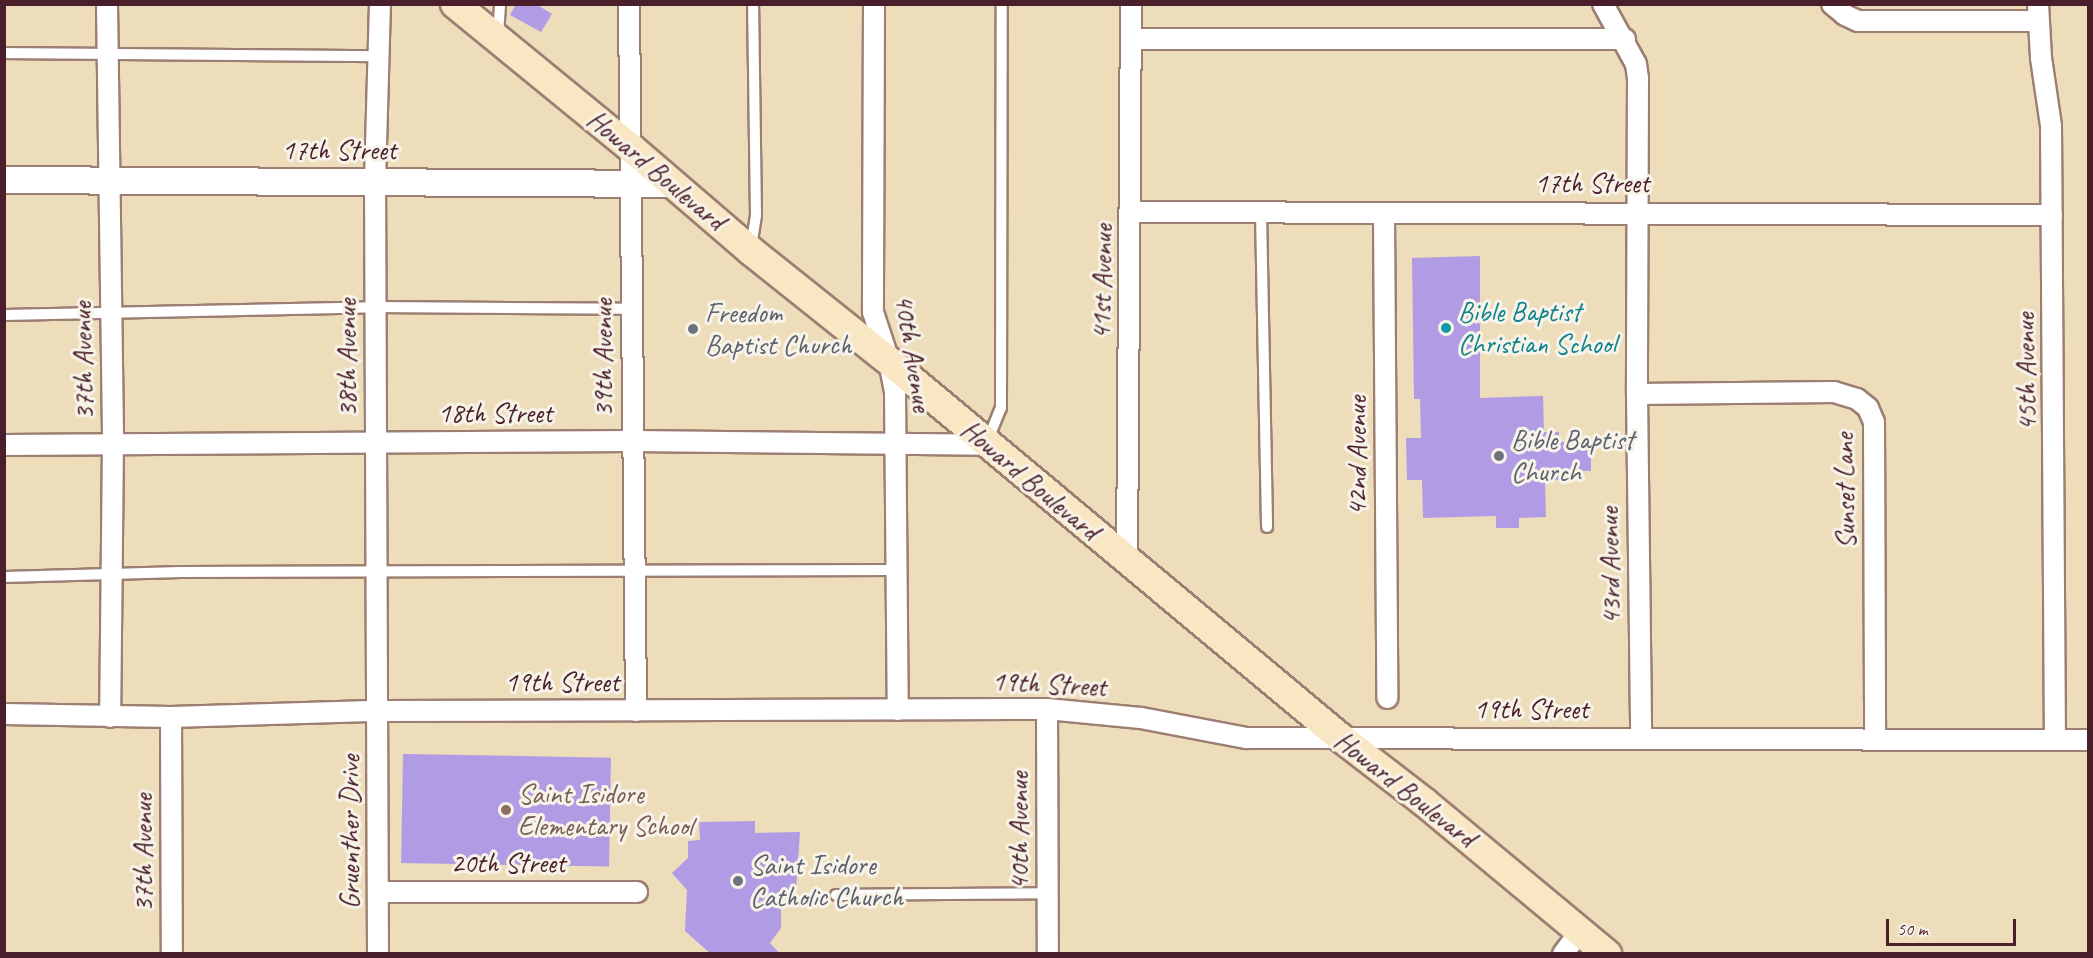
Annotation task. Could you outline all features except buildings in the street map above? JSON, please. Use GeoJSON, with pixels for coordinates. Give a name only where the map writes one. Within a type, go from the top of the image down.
{"type":"FeatureCollection","features":[{"type":"Feature","properties":{"kind":"main road","name":"Howard Boulevard"},"geometry":{"type":"LineString","coordinates":[[455,4],[630,147],[751,251],[889,361],[986,445],[1341,738],[1581,930],[1607,954]]}},
{"type":"Feature","properties":{"kind":"street","name":"37th Avenue"},"geometry":{"type":"LineString","coordinates":[[107,4],[113,443],[110,717]]}},
{"type":"Feature","properties":{"kind":"street","name":"38th Avenue"},"geometry":{"type":"LineString","coordinates":[[379,711],[375,182],[380,4]]}},
{"type":"Feature","properties":{"kind":"street","name":"39th Avenue"},"geometry":{"type":"LineString","coordinates":[[629,4],[636,711]]}},
{"type":"Feature","properties":{"kind":"street","name":"40th Avenue"},"geometry":{"type":"LineString","coordinates":[[874,4],[873,312],[889,361],[895,393],[898,710]]}},
{"type":"Feature","properties":{"kind":"street","name":"41st Avenue"},"geometry":{"type":"LineString","coordinates":[[1127,561],[1131,4]]}},
{"type":"Feature","properties":{"kind":"street","name":"43rd Avenue"},"geometry":{"type":"LineString","coordinates":[[1603,4],[1625,39],[1636,64],[1638,79],[1636,214],[1641,737]]}},
{"type":"Feature","properties":{"kind":"street"},"geometry":{"type":"LineString","coordinates":[[1838,10],[1858,21],[2038,13]]}},
{"type":"Feature","properties":{"kind":"street","name":"45th Avenue"},"geometry":{"type":"LineString","coordinates":[[2038,13],[2051,126],[2055,740]]}},
{"type":"Feature","properties":{"kind":"street"},"geometry":{"type":"LineString","coordinates":[[1131,39],[1625,39]]}},
{"type":"Feature","properties":{"kind":"street","name":"17th Street"},"geometry":{"type":"LineString","coordinates":[[4,180],[673,184]]}},
{"type":"Feature","properties":{"kind":"street","name":"17th Street"},"geometry":{"type":"LineString","coordinates":[[1131,212],[2052,215]]}},
{"type":"Feature","properties":{"kind":"street","name":"42nd Avenue"},"geometry":{"type":"LineString","coordinates":[[1384,214],[1387,698]]}},
{"type":"Feature","properties":{"kind":"street","name":"Sunset Lane"},"geometry":{"type":"LineString","coordinates":[[1637,394],[1834,392],[1857,399],[1868,408],[1874,422],[1875,738]]}},
{"type":"Feature","properties":{"kind":"street","name":"18th Street"},"geometry":{"type":"LineString","coordinates":[[4,445],[632,441],[896,442],[986,445]]}},
{"type":"Feature","properties":{"kind":"street","name":"40th Avenue"},"geometry":{"type":"LineString","coordinates":[[1047,709],[1048,954]]}},
{"type":"Feature","properties":{"kind":"street","name":"19th Street"},"geometry":{"type":"LineString","coordinates":[[4,714],[171,717],[379,711],[1047,709],[1141,718],[1246,738],[1641,737],[2088,740]]}},
{"type":"Feature","properties":{"kind":"street","name":"Gruenther Drive"},"geometry":{"type":"LineString","coordinates":[[378,954],[379,711]]}},
{"type":"Feature","properties":{"kind":"street","name":"37th Avenue"},"geometry":{"type":"LineString","coordinates":[[171,717],[172,954]]}},
{"type":"Feature","properties":{"kind":"street","name":"20th Street"},"geometry":{"type":"LineString","coordinates":[[379,892],[637,892]]}},
{"type":"Feature","properties":{"kind":"street"},"geometry":{"type":"LineString","coordinates":[[1563,954],[1581,930]]}},
{"type":"Feature","properties":{"kind":"lane"},"geometry":{"type":"LineString","coordinates":[[497,40],[500,4]]}},
{"type":"Feature","properties":{"kind":"lane"},"geometry":{"type":"LineString","coordinates":[[751,251],[756,215],[753,4]]}},
{"type":"Feature","properties":{"kind":"lane"},"geometry":{"type":"LineString","coordinates":[[986,445],[1001,408],[1002,4]]}},
{"type":"Feature","properties":{"kind":"lane"},"geometry":{"type":"LineString","coordinates":[[4,53],[378,56]]}},
{"type":"Feature","properties":{"kind":"lane"},"geometry":{"type":"LineString","coordinates":[[1261,212],[1267,527]]}},
{"type":"Feature","properties":{"kind":"lane"},"geometry":{"type":"LineString","coordinates":[[4,315],[375,306],[631,309]]}},
{"type":"Feature","properties":{"kind":"lane"},"geometry":{"type":"LineString","coordinates":[[4,577],[181,572],[898,570]]}},
{"type":"Feature","properties":{"kind":"lane"},"geometry":{"type":"LineString","coordinates":[[836,895],[1047,893]]}},
{"type":"Feature","properties":{"kind":"place","name":"Bible Baptist Christian School"},"geometry":{"type":"Point","coordinates":[1446,328]}},
{"type":"Feature","properties":{"kind":"place","name":"Freedom Baptist Church"},"geometry":{"type":"Point","coordinates":[693,329]}},
{"type":"Feature","properties":{"kind":"place","name":"Bible Baptist Church"},"geometry":{"type":"Point","coordinates":[1499,456]}},
{"type":"Feature","properties":{"kind":"place","name":"Saint Isidore Elementary School"},"geometry":{"type":"Point","coordinates":[506,810]}},
{"type":"Feature","properties":{"kind":"place","name":"Saint Isidore Catholic Church"},"geometry":{"type":"Point","coordinates":[738,881]}}]}
